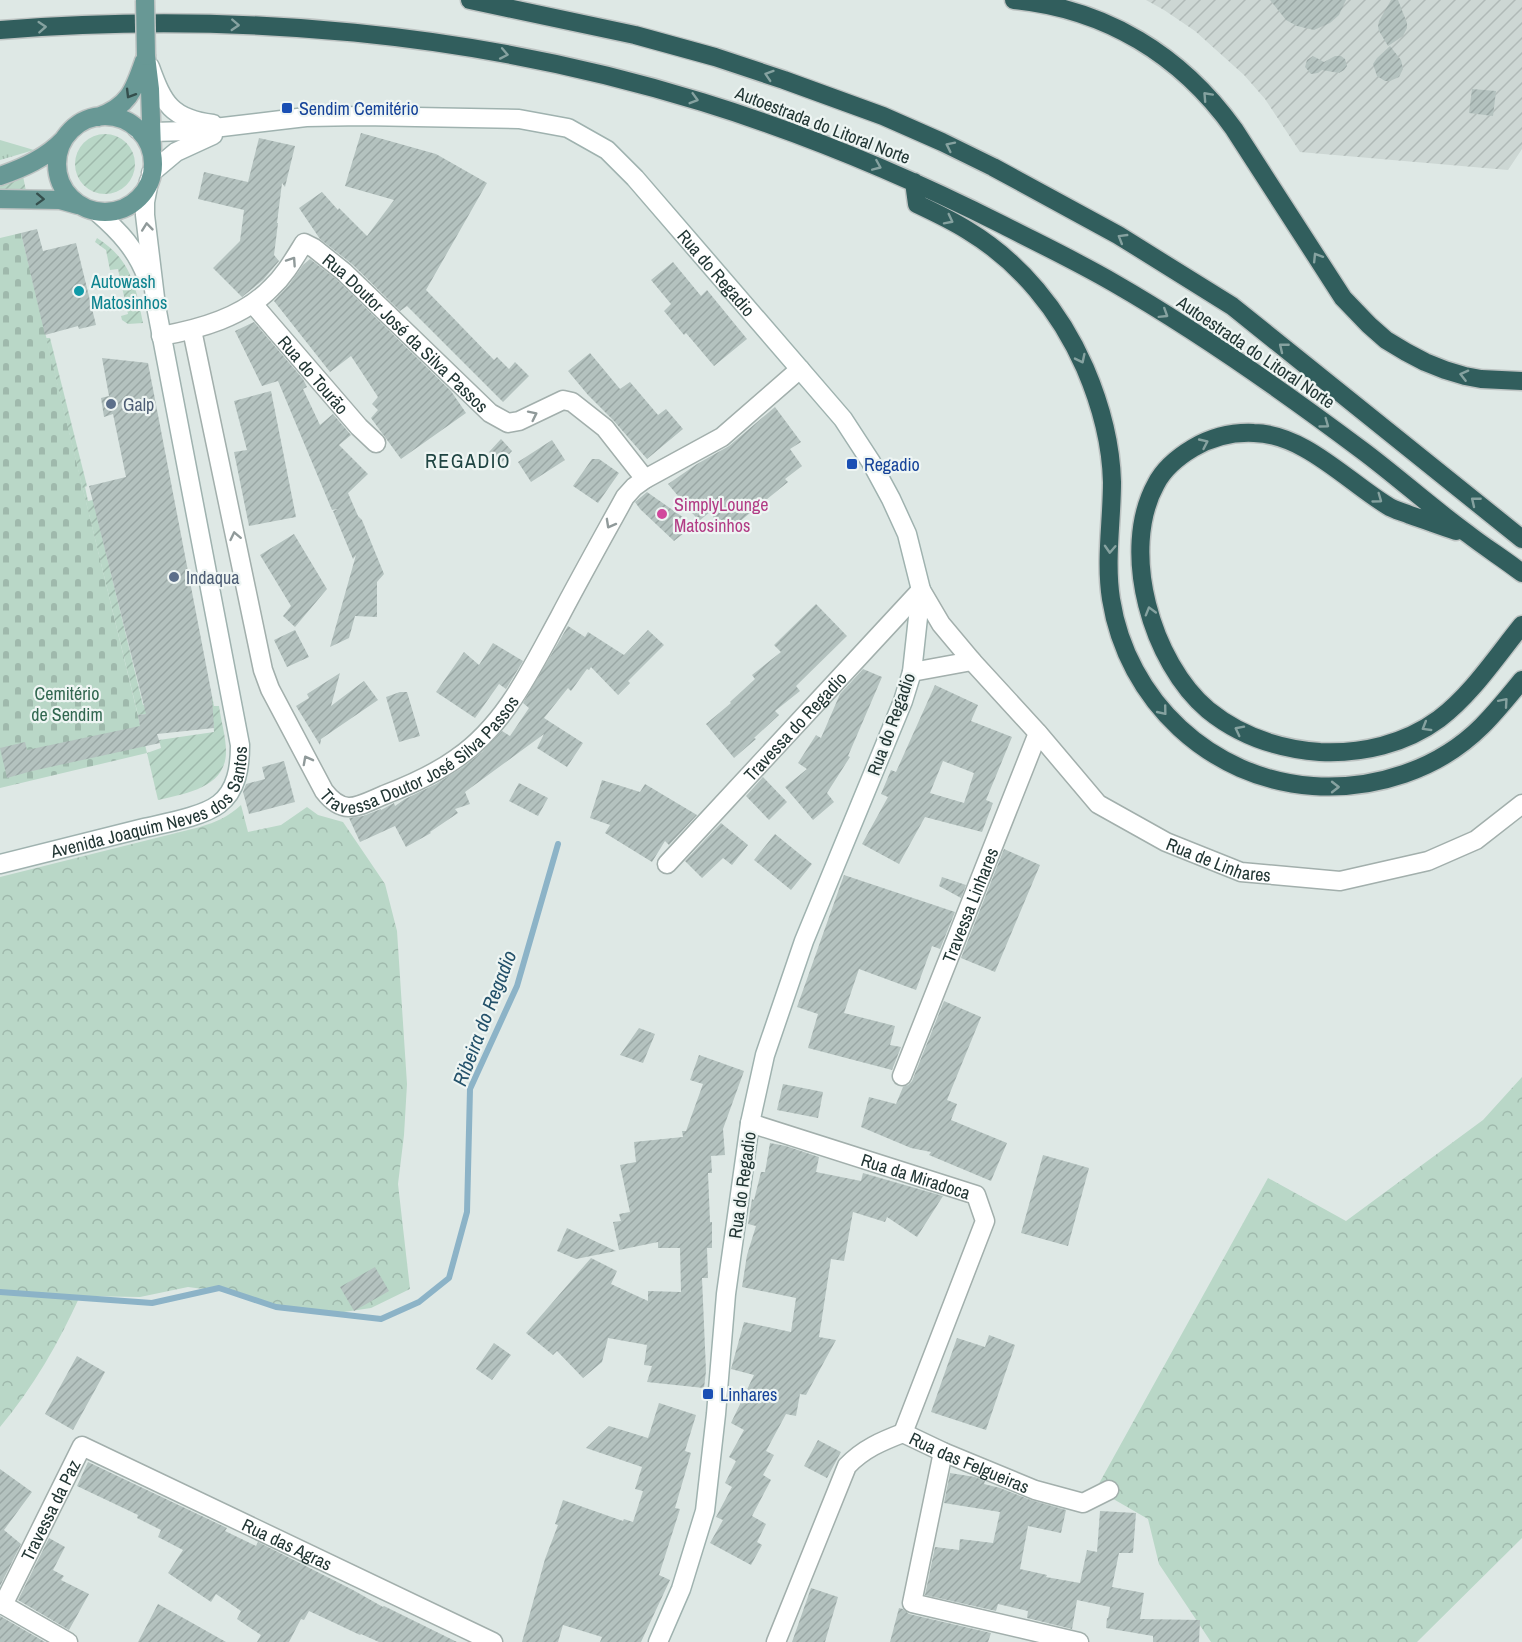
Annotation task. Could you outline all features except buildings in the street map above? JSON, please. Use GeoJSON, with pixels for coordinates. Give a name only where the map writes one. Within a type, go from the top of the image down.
{"type":"FeatureCollection","features":[{"type":"Feature","properties":{"kind":"highway","name":"Autoestrada do Litoral Norte"},"geometry":{"type":"LineString","coordinates":[[470,0],[625,32],[715,57],[874,113],[993,167],[1118,235],[1232,306],[1521,539]]}},
{"type":"Feature","properties":{"kind":"highway"},"geometry":{"type":"LineString","coordinates":[[1014,0],[1057,6],[1107,23],[1155,50],[1192,80],[1222,112],[1234,129],[1343,298],[1386,340],[1425,362],[1465,376],[1522,381]]}},
{"type":"Feature","properties":{"kind":"highway","name":"Autoestrada do Litoral Norte"},"geometry":{"type":"LineString","coordinates":[[0,30],[119,23],[220,24],[361,33],[447,44],[570,67],[692,99],[830,147],[914,182],[1038,242],[1114,283],[1211,344],[1364,452],[1515,568]]}},
{"type":"Feature","properties":{"kind":"highway"},"geometry":{"type":"LineString","coordinates":[[914,182],[917,204],[981,239],[1023,275],[1051,307],[1077,351],[1093,387],[1108,447],[1112,479],[1110,580],[1111,597],[1118,628],[1131,662],[1151,696],[1172,722],[1194,741],[1229,762],[1257,775],[1276,780],[1330,787],[1372,784],[1428,764],[1461,744],[1482,727],[1522,680]]}},
{"type":"Feature","properties":{"kind":"highway"},"geometry":{"type":"LineString","coordinates":[[1471,536],[1390,507],[1317,456],[1283,438],[1268,434],[1239,433],[1210,440],[1197,446],[1182,455],[1159,479],[1150,497],[1141,527],[1140,551],[1150,615],[1161,644],[1182,683],[1207,709],[1238,730],[1272,744],[1296,749],[1337,753],[1359,751],[1381,746],[1422,730],[1447,712],[1471,689],[1522,625]]}},
{"type":"Feature","properties":{"kind":"main road"},"geometry":{"type":"LineString","coordinates":[[0,199],[60,200],[97,212],[110,212],[123,209],[143,193],[151,172],[144,131],[145,0]]}},
{"type":"Feature","properties":{"kind":"main road"},"geometry":{"type":"LineString","coordinates":[[0,176],[30,164],[48,153],[75,127],[120,107],[127,100],[146,56]]}},
{"type":"Feature","properties":{"kind":"main road"},"geometry":{"type":"LineString","coordinates":[[98,117],[112,117],[144,131]]}},
{"type":"Feature","properties":{"kind":"main road"},"geometry":{"type":"LineString","coordinates":[[63,140],[57,159],[60,183],[68,196],[79,205]]}},
{"type":"Feature","properties":{"kind":"street","name":"Rua do Regadio"},"geometry":{"type":"LineString","coordinates":[[146,56],[165,101],[176,112],[191,120],[238,126]]}},
{"type":"Feature","properties":{"kind":"street","name":"Rua do Regadio"},"geometry":{"type":"LineString","coordinates":[[144,131],[189,131],[306,117],[362,116],[519,120],[568,128],[607,150],[635,178],[843,419],[871,462],[907,534],[921,590],[912,672],[903,701],[804,941],[765,1056],[750,1123],[726,1294],[705,1511],[681,1589],[658,1642]]}},
{"type":"Feature","properties":{"kind":"street","name":"Rua do Regadio"},"geometry":{"type":"LineString","coordinates":[[151,172],[187,146],[238,126]]}},
{"type":"Feature","properties":{"kind":"street","name":"Avenida Joaquim Neves dos Santos"},"geometry":{"type":"LineString","coordinates":[[0,864],[208,811],[220,804],[237,777],[240,746],[156,306],[145,215],[151,172]]}},
{"type":"Feature","properties":{"kind":"street","name":"Avenida Joaquim Neves dos Santos"},"geometry":{"type":"LineString","coordinates":[[97,212],[120,233],[138,256],[156,306]]}},
{"type":"Feature","properties":{"kind":"street","name":"Rua Doutor José da Silva Passos"},"geometry":{"type":"LineString","coordinates":[[161,336],[192,330],[235,314],[253,304],[286,271],[304,243],[314,248],[344,272],[490,413],[508,423],[519,421],[563,400],[572,402],[605,428],[645,479]]}},
{"type":"Feature","properties":{"kind":"street","name":"Rua do Tourão"},"geometry":{"type":"LineString","coordinates":[[253,304],[359,428],[376,443]]}},
{"type":"Feature","properties":{"kind":"street","name":"Travessa Doutor José Silva Passos"},"geometry":{"type":"LineString","coordinates":[[192,330],[263,670],[270,689],[324,791],[331,801],[348,808],[368,802],[428,776],[459,757],[480,738],[514,698],[624,497],[645,479],[735,428],[800,369]]}},
{"type":"Feature","properties":{"kind":"street","name":"Rua de Linhares"},"geometry":{"type":"LineString","coordinates":[[921,590],[941,624],[972,662],[1038,733],[1098,804],[1166,842],[1241,872],[1340,881],[1428,861],[1476,840],[1522,804]]}},
{"type":"Feature","properties":{"kind":"street","name":"Travessa do Regadio"},"geometry":{"type":"LineString","coordinates":[[667,864],[921,590]]}},
{"type":"Feature","properties":{"kind":"street"},"geometry":{"type":"LineString","coordinates":[[912,672],[972,662]]}},
{"type":"Feature","properties":{"kind":"street","name":"Travessa Linhares"},"geometry":{"type":"LineString","coordinates":[[902,1076],[1038,733]]}},
{"type":"Feature","properties":{"kind":"street","name":"Rua da Miradoca"},"geometry":{"type":"LineString","coordinates":[[750,1123],[976,1195],[985,1221],[903,1433]]}},
{"type":"Feature","properties":{"kind":"street","name":"Rua das Felgueiras"},"geometry":{"type":"LineString","coordinates":[[776,1642],[847,1466],[854,1458],[878,1442],[903,1433],[1035,1490],[1083,1503],[1109,1490]]}},
{"type":"Feature","properties":{"kind":"street","name":"Travessa da Paz"},"geometry":{"type":"LineString","coordinates":[[1,1604],[82,1446]]}},
{"type":"Feature","properties":{"kind":"street","name":"Rua das Agras"},"geometry":{"type":"LineString","coordinates":[[82,1446],[493,1642]]}},
{"type":"Feature","properties":{"kind":"street"},"geometry":{"type":"LineString","coordinates":[[943,1452],[912,1603],[1079,1642]]}},
{"type":"Feature","properties":{"kind":"street"},"geometry":{"type":"LineString","coordinates":[[1,1604],[68,1642]]}},
{"type":"Feature","properties":{"kind":"shaded area"},"geometry":{"type":"Polygon","coordinates":[[[1146,0],[1522,0],[1522,149],[1508,170],[1300,152],[1265,99],[1244,75],[1195,31],[1146,0]]]}},
{"type":"Feature","properties":{"kind":"green space"},"geometry":{"type":"Polygon","coordinates":[[[105,134],[122,139],[130,147],[135,164],[130,181],[122,189],[105,194],[88,189],[80,181],[75,164],[80,147],[88,139],[105,134]]]}},
{"type":"Feature","properties":{"kind":"green space"},"geometry":{"type":"Polygon","coordinates":[[[0,140],[34,150],[0,160],[0,140]]]}},
{"type":"Feature","properties":{"kind":"green space"},"geometry":{"type":"Polygon","coordinates":[[[23,176],[26,191],[0,194],[0,184],[23,176]]]}},
{"type":"Feature","properties":{"kind":"green space","name":"Cemitério de Sendim"},"geometry":{"type":"Polygon","coordinates":[[[21,233],[147,753],[0,788],[0,238],[21,233]]]}},
{"type":"Feature","properties":{"kind":"green space"},"geometry":{"type":"Polygon","coordinates":[[[97,238],[118,255],[125,265],[138,297],[143,323],[128,324],[122,320],[121,316],[128,314],[118,269],[110,270],[106,250],[95,242],[97,238]]]}},
{"type":"Feature","properties":{"kind":"green space"},"geometry":{"type":"Polygon","coordinates":[[[46,338],[50,338],[87,486],[85,487],[88,501],[93,500],[143,705],[212,696],[214,706],[219,706],[226,746],[224,764],[219,774],[211,781],[191,792],[158,800],[147,753],[161,748],[159,740],[214,732],[212,706],[138,715],[46,338]]]}},
{"type":"Feature","properties":{"kind":"green space"},"geometry":{"type":"Polygon","coordinates":[[[241,805],[248,832],[281,825],[307,807],[318,815],[343,822],[385,884],[397,931],[407,1084],[398,1184],[410,1289],[371,1308],[330,1314],[292,1309],[234,1293],[188,1287],[140,1297],[80,1296],[44,1364],[0,1427],[0,877],[200,827],[222,819],[241,805]]]}},
{"type":"Feature","properties":{"kind":"green space"},"geometry":{"type":"Polygon","coordinates":[[[1522,1077],[1522,1538],[1417,1642],[1211,1642],[1159,1564],[1148,1519],[1096,1489],[1268,1178],[1346,1221],[1483,1120],[1522,1077]]]}},
{"type":"Feature","properties":{"kind":"waterway","name":"Ribeira do Regadio"},"geometry":{"type":"LineString","coordinates":[[0,1292],[152,1303],[219,1288],[276,1307],[381,1319],[419,1302],[449,1278],[467,1212],[470,1089],[517,986],[558,844]]}},
{"type":"Feature","properties":{"kind":"place","name":"Sendim Cemitério"},"geometry":{"type":"Point","coordinates":[287,108]}},
{"type":"Feature","properties":{"kind":"place","name":"Autowash Matosinhos"},"geometry":{"type":"Point","coordinates":[79,291]}},
{"type":"Feature","properties":{"kind":"place","name":"Galp"},"geometry":{"type":"Point","coordinates":[111,404]}},
{"type":"Feature","properties":{"kind":"place","name":"Regadio"},"geometry":{"type":"Point","coordinates":[852,464]}},
{"type":"Feature","properties":{"kind":"place","name":"SimplyLounge Matosinhos"},"geometry":{"type":"Point","coordinates":[662,514]}},
{"type":"Feature","properties":{"kind":"place","name":"Indaqua"},"geometry":{"type":"Point","coordinates":[174,577]}},
{"type":"Feature","properties":{"kind":"place","name":"Linhares"},"geometry":{"type":"Point","coordinates":[708,1394]}},
{"type":"Feature","properties":{"kind":"district","name":"REGADIO"},"geometry":{"type":"Point","coordinates":[468,460]}}]}
